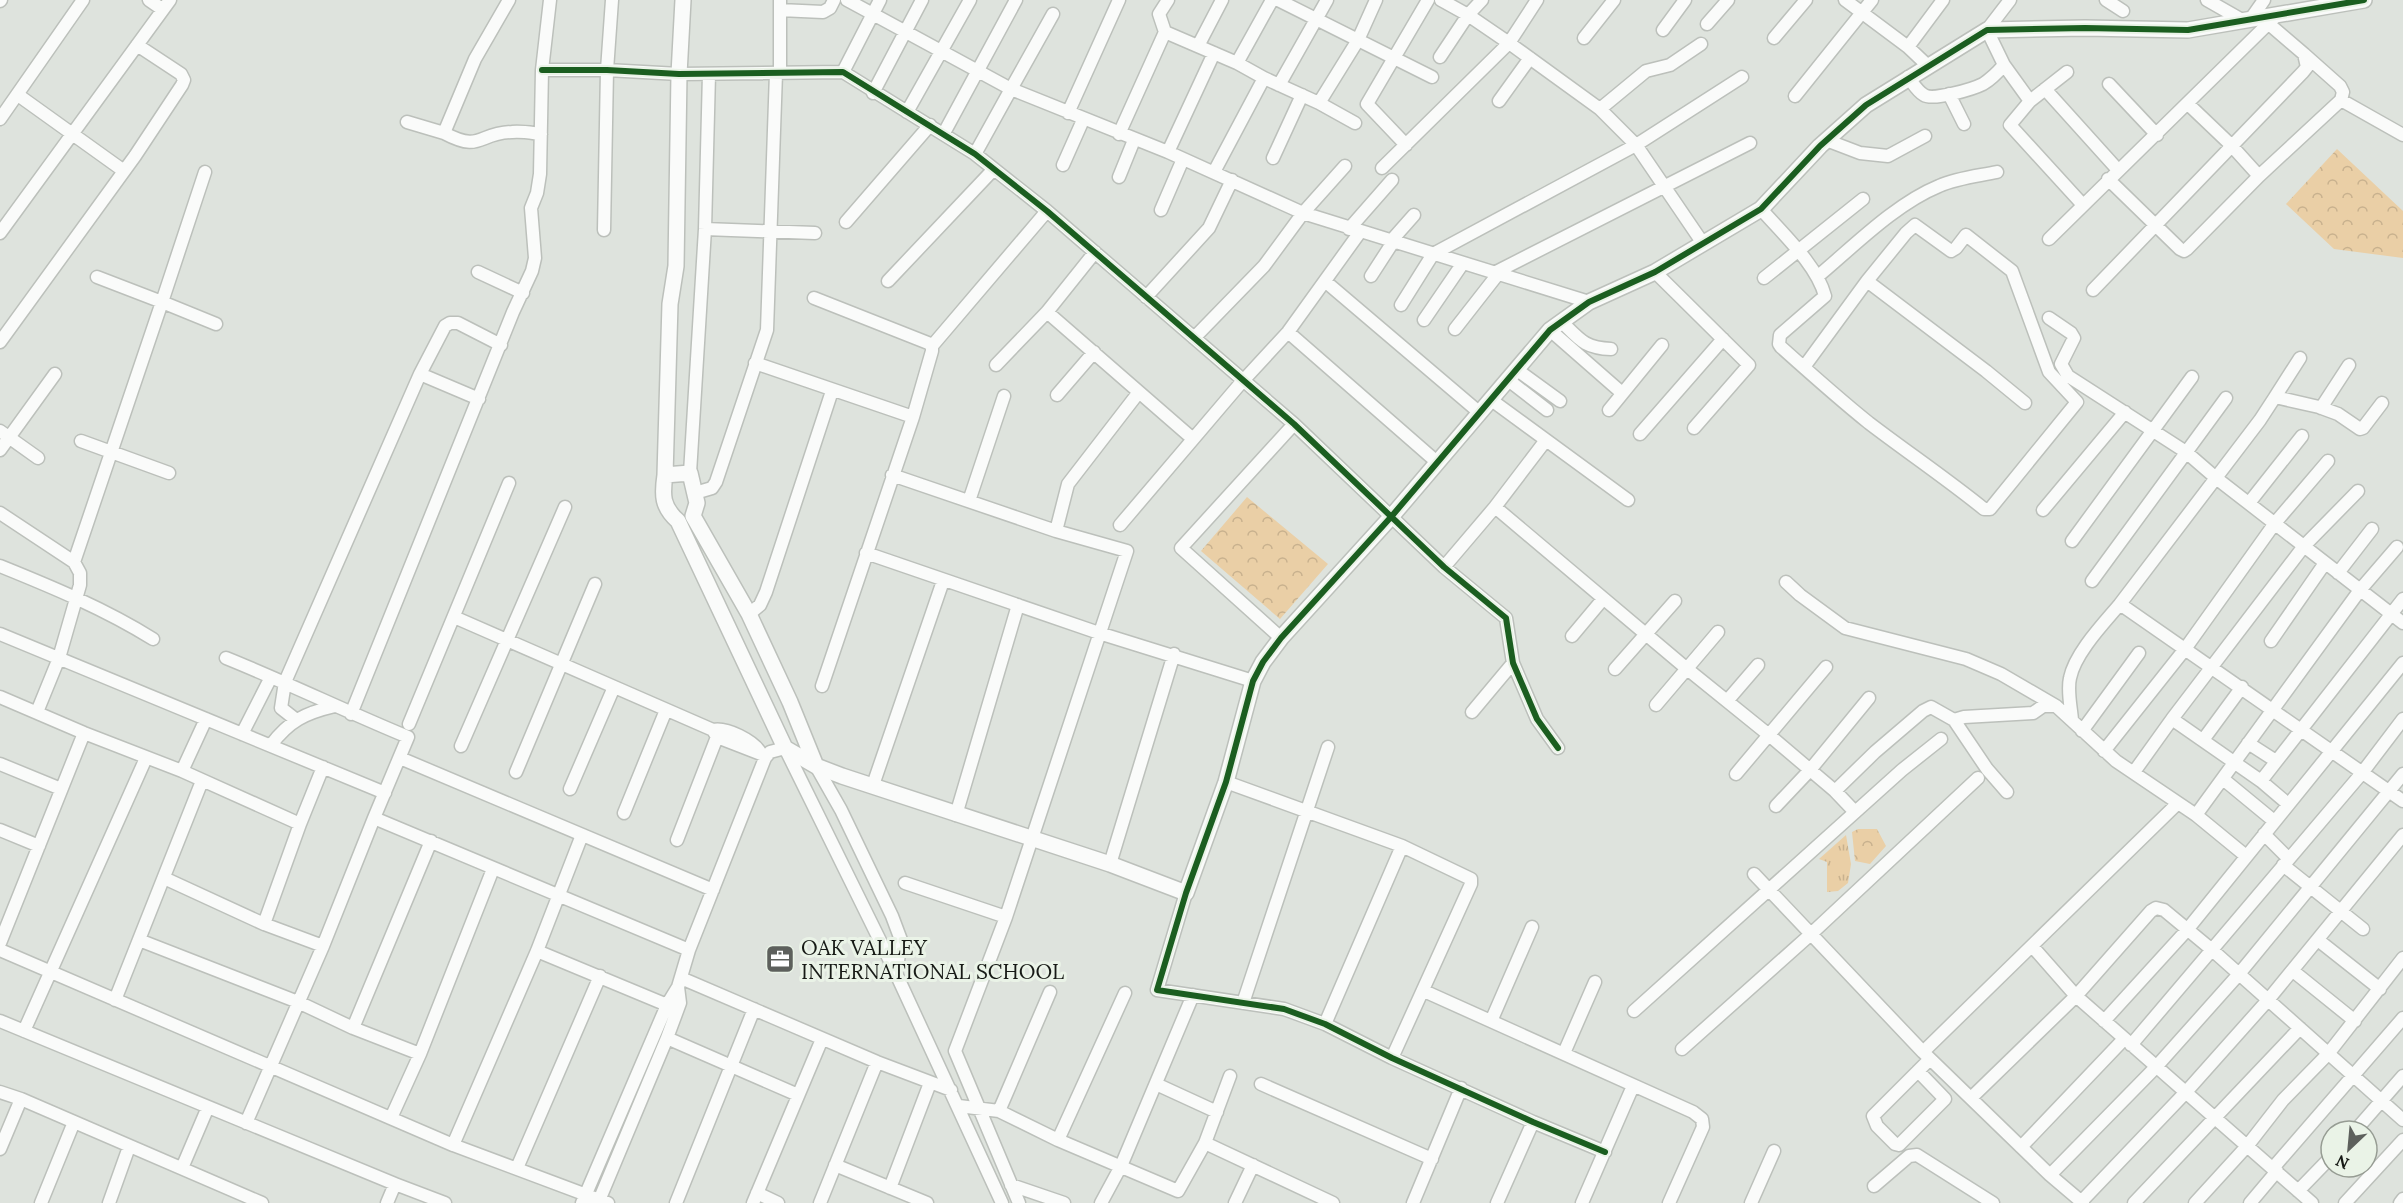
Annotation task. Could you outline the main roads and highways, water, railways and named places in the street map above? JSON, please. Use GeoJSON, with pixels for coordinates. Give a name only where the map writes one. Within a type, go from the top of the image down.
{"type":"FeatureCollection","features":[{"type":"Feature","properties":{"kind":"place","name":"OAK VALLEY INTERNATIONAL SCHOOL"},"geometry":{"type":"Point","coordinates":[780,959]}}]}
